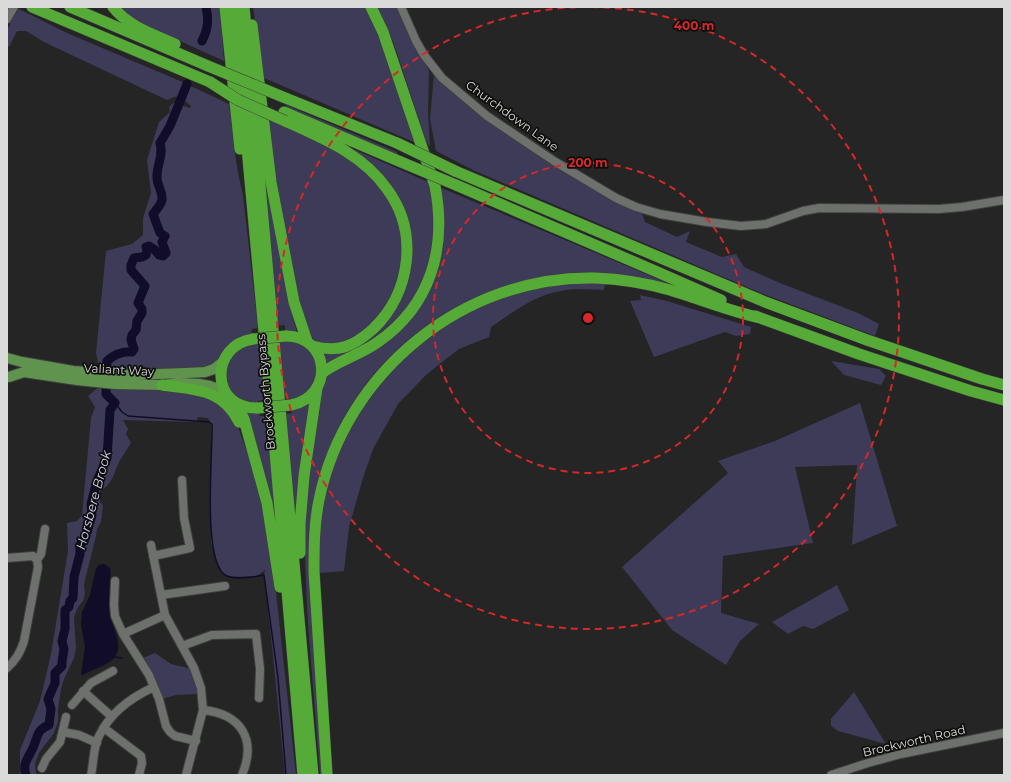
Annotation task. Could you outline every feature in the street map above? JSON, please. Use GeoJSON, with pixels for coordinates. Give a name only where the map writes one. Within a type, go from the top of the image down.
{"type":"FeatureCollection","features":[{"type":"Feature","properties":{"kind":"highway"},"geometry":{"type":"LineString","coordinates":[[70,7],[208,63]]}},
{"type":"Feature","properties":{"kind":"highway"},"geometry":{"type":"LineString","coordinates":[[113,7],[126,20],[140,29],[245,81],[397,143],[455,171],[765,302],[874,343],[1004,385]]}},
{"type":"Feature","properties":{"kind":"highway"},"geometry":{"type":"LineString","coordinates":[[225,7],[239,145],[254,228]]}},
{"type":"Feature","properties":{"kind":"highway","name":"Brockworth Bypass"},"geometry":{"type":"LineString","coordinates":[[234,7],[293,654],[314,775]]}},
{"type":"Feature","properties":{"kind":"highway","name":"Brockworth Bypass"},"geometry":{"type":"LineString","coordinates":[[244,7],[303,710],[303,775]]}},
{"type":"Feature","properties":{"kind":"highway"},"geometry":{"type":"LineString","coordinates":[[249,7],[256,49],[271,182],[294,302],[310,343],[320,359],[322,373],[317,388],[305,463],[300,524],[303,710]]}},
{"type":"Feature","properties":{"kind":"highway"},"geometry":{"type":"LineString","coordinates":[[322,373],[332,366],[377,343],[402,321],[417,302],[425,288],[432,271],[439,240],[438,204],[435,186],[383,32],[371,7]]}},
{"type":"Feature","properties":{"kind":"highway"},"geometry":{"type":"LineString","coordinates":[[35,9],[210,82],[285,117],[338,146],[369,169],[382,182],[392,195],[402,219],[406,234],[407,252],[404,279],[394,301],[381,320],[369,332],[347,347],[333,350],[322,349],[295,336],[243,341],[235,346],[224,361],[221,377],[223,388],[232,399],[244,419],[271,524],[303,710]]}},
{"type":"Feature","properties":{"kind":"highway"},"geometry":{"type":"LineString","coordinates":[[285,117],[456,185],[760,318],[859,354],[971,391],[1004,400]]}},
{"type":"Feature","properties":{"kind":"highway"},"geometry":{"type":"LineString","coordinates":[[327,775],[314,572],[314,543],[317,511],[325,478],[342,434],[362,400],[390,364],[421,336],[440,322],[463,309],[509,290],[539,283],[561,280],[597,278],[669,289],[738,313],[760,318]]}},
{"type":"Feature","properties":{"kind":"highway"},"geometry":{"type":"LineString","coordinates":[[162,385],[196,389],[208,392],[219,398],[234,413],[256,462]]}},
{"type":"Feature","properties":{"kind":"highway"},"geometry":{"type":"LineString","coordinates":[[232,399],[245,407],[258,408],[291,405],[306,399],[317,388]]}},
{"type":"Feature","properties":{"kind":"main road","name":"Valiant Way"},"geometry":{"type":"LineString","coordinates":[[7,358],[72,371],[98,378]]}},
{"type":"Feature","properties":{"kind":"main road","name":"Valiant Way"},"geometry":{"type":"LineString","coordinates":[[116,379],[161,374],[205,372],[214,369],[224,361]]}},
{"type":"Feature","properties":{"kind":"main road"},"geometry":{"type":"LineString","coordinates":[[7,365],[8,379]]}},
{"type":"Feature","properties":{"kind":"main road","name":"Valiant Way"},"geometry":{"type":"LineString","coordinates":[[8,379],[16,374],[29,372],[116,379],[162,385],[181,383],[199,384],[218,389],[232,399]]}},
{"type":"Feature","properties":{"kind":"street"},"geometry":{"type":"LineString","coordinates":[[7,19],[14,7]]}},
{"type":"Feature","properties":{"kind":"street","name":"Churchdown Lane"},"geometry":{"type":"LineString","coordinates":[[401,7],[416,41],[428,61],[442,78],[464,98],[487,116],[554,161],[616,198],[636,207],[690,220],[729,225],[753,226],[766,224],[803,211],[819,208],[926,209],[962,207],[1004,200]]}},
{"type":"Feature","properties":{"kind":"street"},"geometry":{"type":"LineString","coordinates":[[153,556],[190,548],[184,518],[182,480]]}},
{"type":"Feature","properties":{"kind":"street"},"geometry":{"type":"LineString","coordinates":[[37,560],[41,554],[45,530]]}},
{"type":"Feature","properties":{"kind":"street"},"geometry":{"type":"LineString","coordinates":[[151,546],[165,615],[194,668],[201,688],[203,710],[186,775]]}},
{"type":"Feature","properties":{"kind":"street"},"geometry":{"type":"LineString","coordinates":[[7,558],[33,556],[37,560],[38,567],[24,641],[15,662],[7,668]]}},
{"type":"Feature","properties":{"kind":"street"},"geometry":{"type":"LineString","coordinates":[[115,581],[115,616],[123,634],[149,675],[159,699],[166,726],[175,736],[196,741]]}},
{"type":"Feature","properties":{"kind":"street"},"geometry":{"type":"LineString","coordinates":[[162,595],[225,586]]}},
{"type":"Feature","properties":{"kind":"street"},"geometry":{"type":"LineString","coordinates":[[123,634],[165,615]]}},
{"type":"Feature","properties":{"kind":"street"},"geometry":{"type":"LineString","coordinates":[[182,646],[212,635],[256,634],[260,669],[259,698]]}},
{"type":"Feature","properties":{"kind":"street"},"geometry":{"type":"LineString","coordinates":[[72,704],[91,683],[113,671]]}},
{"type":"Feature","properties":{"kind":"street"},"geometry":{"type":"LineString","coordinates":[[91,775],[99,735],[111,716],[131,700],[154,687]]}},
{"type":"Feature","properties":{"kind":"street"},"geometry":{"type":"LineString","coordinates":[[83,691],[111,716]]}},
{"type":"Feature","properties":{"kind":"street"},"geometry":{"type":"LineString","coordinates":[[203,710],[228,716],[239,724],[244,732],[248,744],[249,755],[242,775]]}},
{"type":"Feature","properties":{"kind":"street"},"geometry":{"type":"LineString","coordinates":[[42,768],[46,759],[60,742],[66,717]]}},
{"type":"Feature","properties":{"kind":"street"},"geometry":{"type":"LineString","coordinates":[[104,728],[141,756],[142,763],[140,775]]}},
{"type":"Feature","properties":{"kind":"street"},"geometry":{"type":"LineString","coordinates":[[63,732],[79,735],[97,743]]}},
{"type":"Feature","properties":{"kind":"street","name":"Brockworth Road"},"geometry":{"type":"LineString","coordinates":[[831,775],[868,762],[1004,733]]}},
{"type":"Feature","properties":{"kind":"shaded area"},"geometry":{"type":"Polygon","coordinates":[[[119,7],[220,7],[224,61],[147,26],[132,18],[119,7]]]}},
{"type":"Feature","properties":{"kind":"shaded area"},"geometry":{"type":"Polygon","coordinates":[[[253,7],[367,7],[379,35],[416,143],[264,78],[253,7]]]}},
{"type":"Feature","properties":{"kind":"shaded area"},"geometry":{"type":"Polygon","coordinates":[[[376,7],[397,7],[429,71],[428,111],[430,147],[426,141],[393,41],[376,7]]]}},
{"type":"Feature","properties":{"kind":"shaded area"},"geometry":{"type":"Polygon","coordinates":[[[19,9],[67,33],[180,81],[229,104],[236,161],[243,195],[258,328],[252,329],[251,334],[240,337],[232,342],[222,352],[217,361],[208,368],[113,371],[113,369],[99,367],[96,353],[106,251],[132,244],[143,235],[143,218],[151,193],[147,160],[159,122],[170,112],[169,107],[173,103],[190,108],[191,106],[184,100],[184,95],[182,94],[167,100],[44,42],[26,31],[17,31],[9,47],[7,45],[7,29],[19,9]]]}},
{"type":"Feature","properties":{"kind":"shaded area"},"geometry":{"type":"Polygon","coordinates":[[[434,74],[470,105],[641,211],[645,222],[677,237],[690,231],[686,242],[722,257],[736,254],[744,267],[780,283],[858,313],[879,324],[875,336],[761,293],[475,171],[436,151],[430,119],[434,74]]]}},
{"type":"Feature","properties":{"kind":"shaded area"},"geometry":{"type":"Polygon","coordinates":[[[286,105],[397,152],[398,155],[286,108],[286,105]]]}},
{"type":"Feature","properties":{"kind":"shaded area"},"geometry":{"type":"Polygon","coordinates":[[[259,115],[267,182],[293,319],[297,332],[285,331],[285,325],[277,326],[259,115]]]}},
{"type":"Feature","properties":{"kind":"shaded area"},"geometry":{"type":"Polygon","coordinates":[[[267,119],[330,147],[360,166],[383,189],[393,206],[399,224],[402,243],[401,263],[397,282],[390,300],[379,316],[365,329],[348,341],[339,344],[318,343],[313,339],[298,304],[287,252],[267,119]]]}},
{"type":"Feature","properties":{"kind":"shaded area"},"geometry":{"type":"Polygon","coordinates":[[[342,144],[428,182],[433,197],[435,215],[432,254],[423,280],[415,296],[400,316],[374,338],[326,365],[323,352],[347,349],[399,296],[403,216],[342,144]]]}},
{"type":"Feature","properties":{"kind":"shaded area"},"geometry":{"type":"Polygon","coordinates":[[[439,187],[672,285],[650,280],[574,274],[526,281],[491,291],[459,306],[428,325],[400,347],[375,373],[353,402],[333,440],[316,490],[323,775],[320,775],[308,624],[305,544],[305,517],[310,464],[320,411],[316,408],[328,374],[362,356],[429,287],[439,187]]]}},
{"type":"Feature","properties":{"kind":"shaded area"},"geometry":{"type":"Polygon","coordinates":[[[605,283],[604,290],[566,290],[551,293],[533,300],[491,327],[489,337],[459,349],[427,374],[398,404],[373,449],[349,527],[344,571],[319,573],[318,550],[323,508],[331,470],[356,417],[401,358],[454,320],[501,298],[547,285],[605,283]]]}},
{"type":"Feature","properties":{"kind":"shaded area"},"geometry":{"type":"Polygon","coordinates":[[[640,295],[667,301],[751,327],[750,334],[736,336],[725,332],[654,357],[630,301],[641,300],[640,295]]]}},
{"type":"Feature","properties":{"kind":"shaded area"},"geometry":{"type":"Polygon","coordinates":[[[295,341],[310,350],[316,362],[316,376],[308,393],[291,400],[290,398],[283,399],[279,342],[295,341]]]}},
{"type":"Feature","properties":{"kind":"shaded area"},"geometry":{"type":"Polygon","coordinates":[[[252,342],[252,345],[260,345],[265,400],[258,401],[258,403],[242,400],[233,393],[229,388],[225,376],[231,355],[252,342]]]}},
{"type":"Feature","properties":{"kind":"shaded area"},"geometry":{"type":"Polygon","coordinates":[[[831,361],[879,369],[886,376],[881,385],[844,375],[831,361]]]}},
{"type":"Feature","properties":{"kind":"shaded area"},"geometry":{"type":"Polygon","coordinates":[[[101,385],[170,389],[219,401],[236,421],[251,463],[262,505],[274,574],[296,775],[285,775],[264,575],[265,570],[257,576],[233,577],[223,574],[215,557],[211,542],[211,424],[208,418],[197,417],[198,422],[123,420],[128,429],[126,434],[131,443],[119,462],[110,482],[100,491],[100,502],[103,505],[101,522],[97,529],[84,584],[85,594],[83,601],[78,607],[74,617],[76,648],[74,658],[61,689],[58,722],[54,733],[39,753],[35,764],[36,775],[20,775],[20,750],[40,701],[51,654],[68,551],[67,523],[77,521],[82,515],[91,418],[95,407],[88,396],[101,385]]]}},
{"type":"Feature","properties":{"kind":"shaded area"},"geometry":{"type":"Polygon","coordinates":[[[312,401],[297,539],[285,414],[292,413],[291,409],[312,401]]]}},
{"type":"Feature","properties":{"kind":"shaded area"},"geometry":{"type":"Polygon","coordinates":[[[860,403],[897,526],[852,545],[857,465],[795,467],[813,543],[723,556],[721,613],[759,624],[740,641],[726,665],[672,630],[622,567],[728,473],[718,461],[775,441],[860,403]]]}},
{"type":"Feature","properties":{"kind":"shaded area"},"geometry":{"type":"Polygon","coordinates":[[[245,410],[259,412],[260,416],[266,416],[279,551],[245,410]]]}},
{"type":"Feature","properties":{"kind":"shaded area"},"geometry":{"type":"Polygon","coordinates":[[[104,564],[110,568],[110,614],[116,634],[118,651],[115,657],[110,661],[83,675],[81,674],[85,647],[81,625],[82,612],[90,595],[96,568],[99,565],[104,564]]]}},
{"type":"Feature","properties":{"kind":"shaded area"},"geometry":{"type":"Polygon","coordinates":[[[837,585],[849,610],[813,629],[803,626],[788,634],[772,622],[837,585]]]}},
{"type":"Feature","properties":{"kind":"shaded area"},"geometry":{"type":"Polygon","coordinates":[[[155,653],[171,664],[192,669],[200,694],[176,695],[162,699],[147,663],[143,658],[155,653]]]}},
{"type":"Feature","properties":{"kind":"shaded area"},"geometry":{"type":"Polygon","coordinates":[[[854,692],[886,744],[838,731],[831,726],[831,719],[854,692]]]}},
{"type":"Feature","properties":{"kind":"waterway","name":"Horsbere Brook"},"geometry":{"type":"LineString","coordinates":[[202,41],[206,32],[207,24],[206,7]]}},
{"type":"Feature","properties":{"kind":"waterway","name":"Horsbere Brook"},"geometry":{"type":"LineString","coordinates":[[26,775],[25,764],[38,734],[42,729],[49,725],[51,709],[48,699],[55,683],[55,673],[62,666],[64,649],[62,641],[65,629],[65,610],[69,607],[70,601],[73,598],[74,577],[80,554],[80,545],[85,539],[92,515],[91,504],[97,481],[107,458],[110,410],[115,403],[106,394],[107,361],[113,356],[125,352],[132,352],[134,349],[131,340],[132,335],[136,330],[137,321],[142,313],[142,309],[138,303],[145,286],[131,270],[131,265],[134,258],[146,255],[146,247],[149,246],[159,255],[163,256],[166,253],[162,242],[165,236],[160,233],[153,214],[160,206],[162,200],[162,194],[157,178],[161,157],[160,143],[170,126],[187,84]]}},
{"type":"Feature","properties":{"kind":"waterway"},"geometry":{"type":"LineString","coordinates":[[115,403],[122,412],[128,416],[209,422],[212,424],[210,504],[213,549],[218,565],[225,575],[238,578],[264,575],[278,678],[286,775]]}},
{"type":"Feature","properties":{"kind":"waterway"},"geometry":{"type":"LineString","coordinates":[[115,657],[122,658]]}}]}
